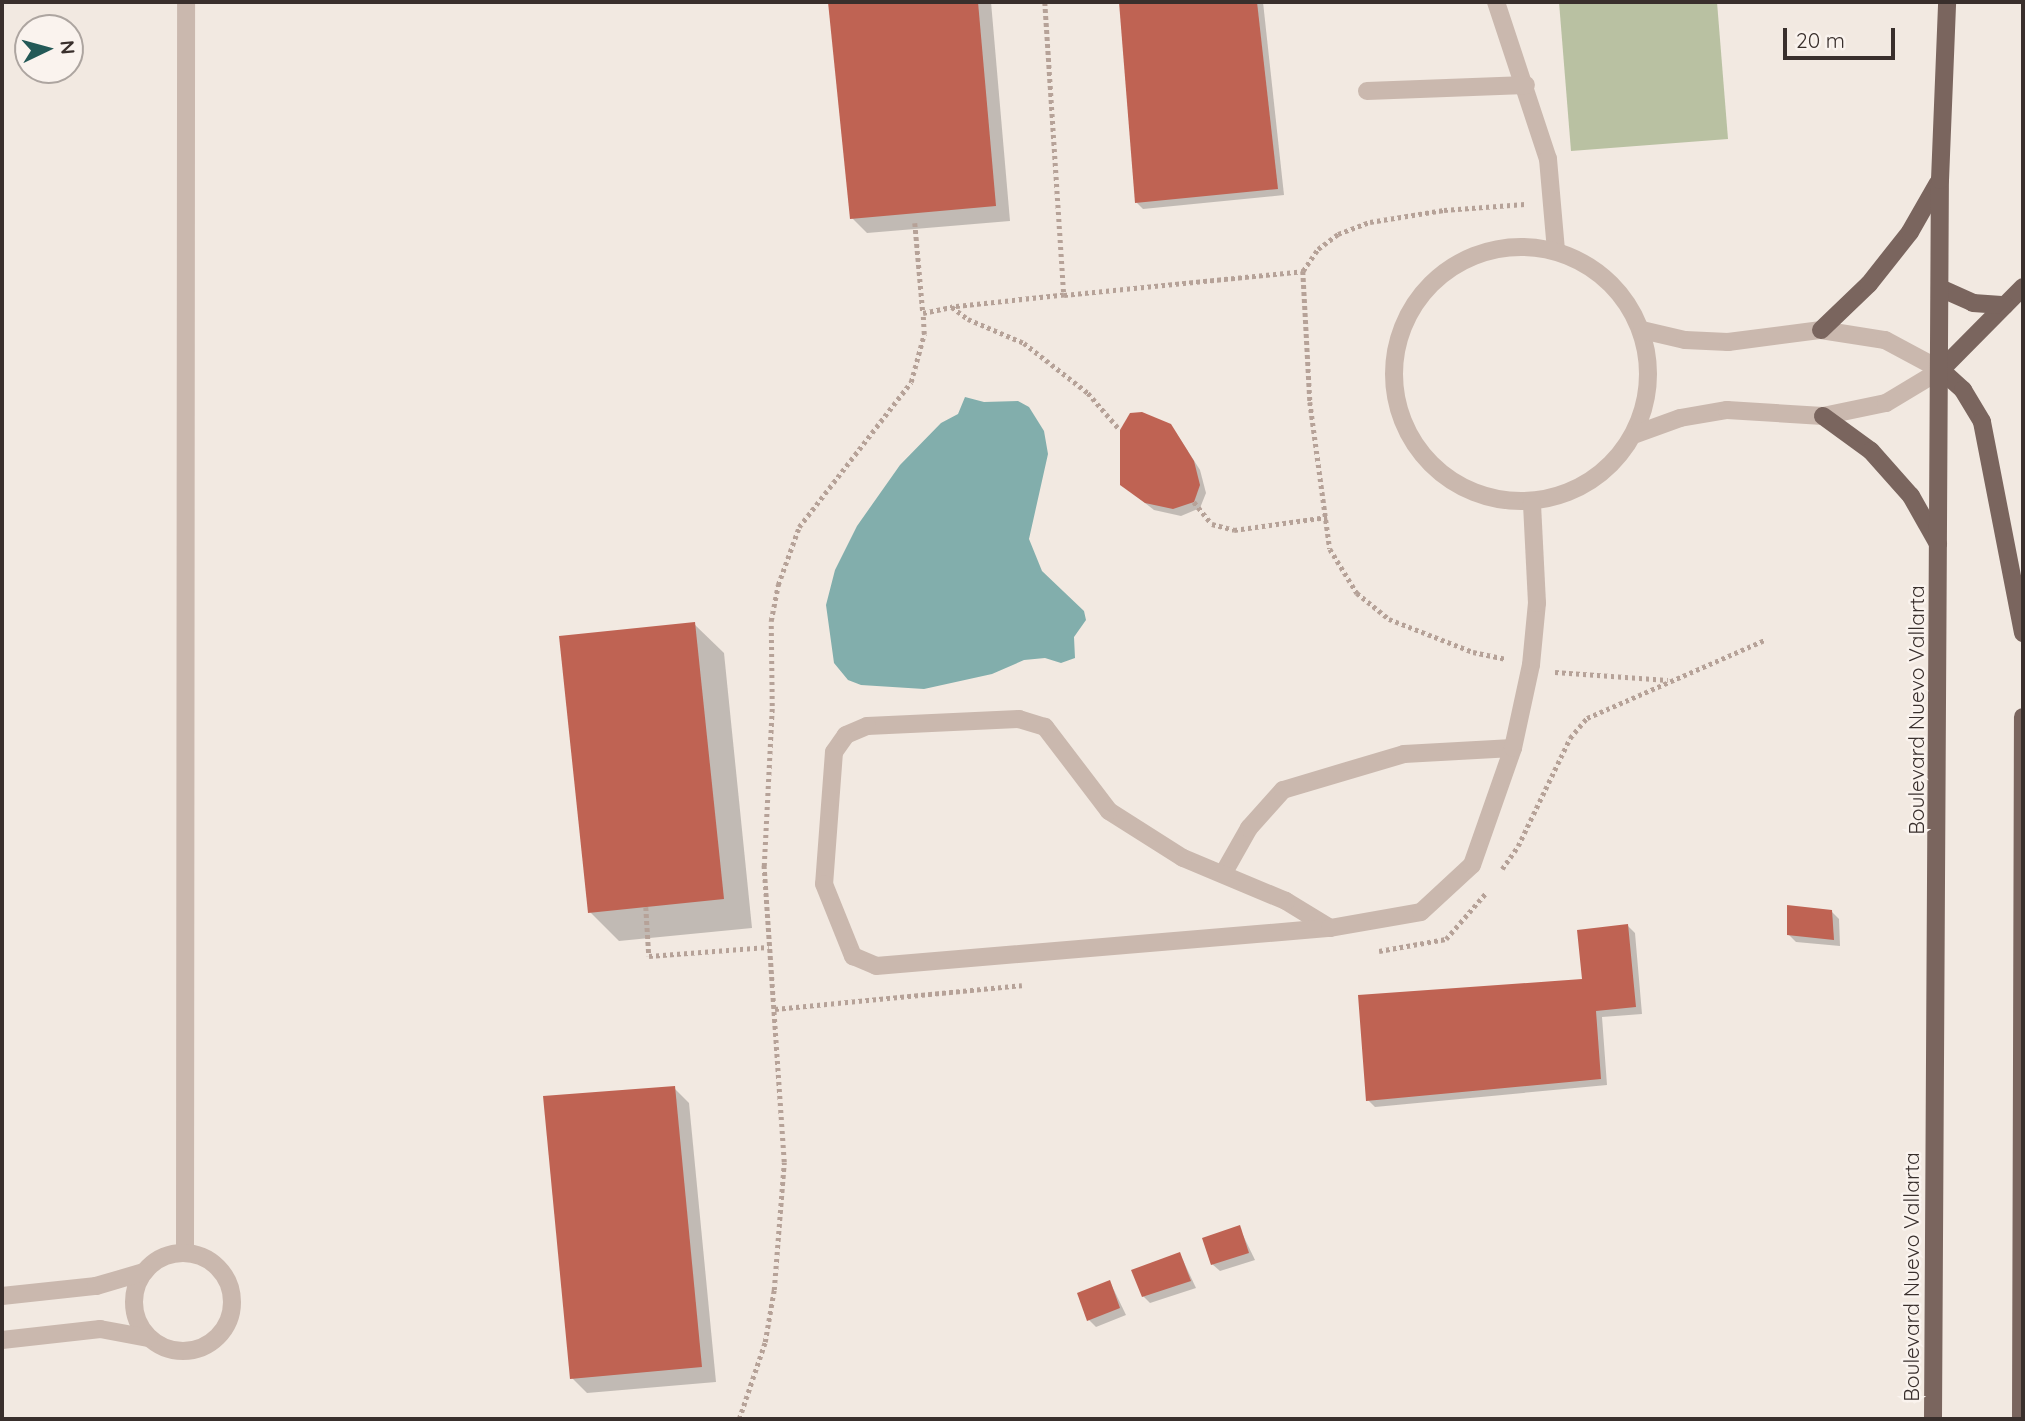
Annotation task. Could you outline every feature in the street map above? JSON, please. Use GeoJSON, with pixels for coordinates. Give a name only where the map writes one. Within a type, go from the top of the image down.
{"type":"FeatureCollection","features":[{"type":"Feature","properties":{"kind":"main road","name":"Boulevard Nuevo Vallarta"},"geometry":{"type":"LineString","coordinates":[[1933,1419],[1940,180],[1947,2]]}},
{"type":"Feature","properties":{"kind":"main road"},"geometry":{"type":"LineString","coordinates":[[1821,330],[1894,253],[1940,180]]}},
{"type":"Feature","properties":{"kind":"main road"},"geometry":{"type":"LineString","coordinates":[[2023,287],[1941,370],[1963,390],[1982,422],[2023,633]]}},
{"type":"Feature","properties":{"kind":"main road"},"geometry":{"type":"LineString","coordinates":[[1940,288],[1973,303],[2005,305]]}},
{"type":"Feature","properties":{"kind":"main road"},"geometry":{"type":"LineString","coordinates":[[1823,416],[1871,451],[1903,487],[1940,548]]}},
{"type":"Feature","properties":{"kind":"main road"},"geometry":{"type":"LineString","coordinates":[[2021,1419],[2023,717]]}},
{"type":"Feature","properties":{"kind":"street"},"geometry":{"type":"LineString","coordinates":[[185,1252],[186,2]]}},
{"type":"Feature","properties":{"kind":"street"},"geometry":{"type":"LineString","coordinates":[[1496,2],[1526,85],[1548,159],[1556,250]]}},
{"type":"Feature","properties":{"kind":"street"},"geometry":{"type":"LineString","coordinates":[[1367,91],[1526,85]]}},
{"type":"Feature","properties":{"kind":"street"},"geometry":{"type":"LineString","coordinates":[[1507,245],[1556,250],[1593,267],[1623,295],[1642,330],[1650,383],[1636,434],[1593,482],[1532,503],[1483,497],[1439,473],[1408,435],[1393,387],[1398,337],[1422,292],[1460,261],[1507,245]]}},
{"type":"Feature","properties":{"kind":"street"},"geometry":{"type":"LineString","coordinates":[[1642,330],[1685,340],[1728,342],[1821,330],[1885,340],[1941,370]]}},
{"type":"Feature","properties":{"kind":"street"},"geometry":{"type":"LineString","coordinates":[[1636,434],[1680,418],[1727,410],[1823,416],[1886,403],[1941,370]]}},
{"type":"Feature","properties":{"kind":"street"},"geometry":{"type":"LineString","coordinates":[[1330,928],[1286,901],[1183,858],[1109,811],[1045,727],[1019,719],[867,726],[846,735],[834,752],[824,884],[853,956],[876,966],[1330,928],[1421,912],[1472,865],[1513,748],[1531,665],[1536,603],[1532,503]]}},
{"type":"Feature","properties":{"kind":"street"},"geometry":{"type":"LineString","coordinates":[[1223,874],[1249,828],[1283,789],[1404,754],[1513,748]]}},
{"type":"Feature","properties":{"kind":"street"},"geometry":{"type":"LineString","coordinates":[[2,1296],[96,1286],[144,1272],[162,1257],[185,1252],[208,1258],[225,1275],[233,1298],[228,1321],[214,1340],[193,1351],[169,1350],[149,1338],[100,1329],[2,1340]]}},
{"type":"Feature","properties":{"kind":"street"},"geometry":{"type":"LineString","coordinates":[[144,1272],[134,1293],[136,1317],[149,1338]]}},
{"type":"Feature","properties":{"kind":"path"},"geometry":{"type":"LineString","coordinates":[[1045,2],[1064,295]]}},
{"type":"Feature","properties":{"kind":"path"},"geometry":{"type":"LineString","coordinates":[[1551,203],[1444,210],[1370,222],[1338,234],[1318,249],[1303,271],[1310,402],[1330,549],[1357,593],[1389,619],[1473,652],[1561,674],[1671,680]]}},
{"type":"Feature","properties":{"kind":"path"},"geometry":{"type":"LineString","coordinates":[[739,1419],[765,1342],[781,1229],[784,1162],[764,866],[772,706],[771,621],[778,584],[799,527],[911,382],[924,334],[915,223]]}},
{"type":"Feature","properties":{"kind":"path"},"geometry":{"type":"LineString","coordinates":[[923,313],[952,307],[1303,271]]}},
{"type":"Feature","properties":{"kind":"path"},"geometry":{"type":"LineString","coordinates":[[952,307],[968,319],[1024,343],[1088,393],[1120,430]]}},
{"type":"Feature","properties":{"kind":"path"},"geometry":{"type":"LineString","coordinates":[[1194,502],[1212,524],[1234,530],[1327,517]]}},
{"type":"Feature","properties":{"kind":"path"},"geometry":{"type":"LineString","coordinates":[[646,907],[649,956],[769,947]]}},
{"type":"Feature","properties":{"kind":"green space"},"geometry":{"type":"Polygon","coordinates":[[[1559,2],[1717,2],[1728,139],[1571,151],[1559,2]]]}},
{"type":"Feature","properties":{"kind":"water"},"geometry":{"type":"Polygon","coordinates":[[[965,397],[984,402],[1018,401],[1029,407],[1044,431],[1048,454],[1029,539],[1042,571],[1084,611],[1086,620],[1074,637],[1075,658],[1061,663],[1045,658],[1024,660],[992,674],[924,689],[861,685],[848,680],[834,663],[826,605],[835,570],[857,526],[900,465],[941,423],[958,414],[965,397]]]}},
{"type":"Feature","properties":{"kind":"building"},"geometry":{"type":"Polygon","coordinates":[[[828,2],[978,2],[996,206],[850,219],[828,2]]]}},
{"type":"Feature","properties":{"kind":"building"},"geometry":{"type":"Polygon","coordinates":[[[1119,2],[1257,2],[1278,189],[1135,203],[1119,2]]]}},
{"type":"Feature","properties":{"kind":"building"},"geometry":{"type":"Polygon","coordinates":[[[1142,412],[1171,424],[1194,461],[1200,485],[1194,502],[1173,509],[1145,503],[1120,485],[1120,430],[1130,413],[1142,412]]]}},
{"type":"Feature","properties":{"kind":"building"},"geometry":{"type":"Polygon","coordinates":[[[695,622],[724,899],[588,913],[559,636],[695,622]]]}},
{"type":"Feature","properties":{"kind":"building"},"geometry":{"type":"Polygon","coordinates":[[[1787,905],[1832,910],[1834,940],[1787,935],[1787,905]]]}},
{"type":"Feature","properties":{"kind":"building"},"geometry":{"type":"Polygon","coordinates":[[[1628,924],[1636,1007],[1596,1011],[1601,1079],[1366,1101],[1358,995],[1582,979],[1577,930],[1628,924]]]}},
{"type":"Feature","properties":{"kind":"building"},"geometry":{"type":"Polygon","coordinates":[[[675,1086],[702,1367],[570,1379],[543,1096],[675,1086]]]}},
{"type":"Feature","properties":{"kind":"building"},"geometry":{"type":"Polygon","coordinates":[[[1240,1225],[1249,1253],[1211,1265],[1202,1238],[1240,1225]]]}},
{"type":"Feature","properties":{"kind":"building"},"geometry":{"type":"Polygon","coordinates":[[[1180,1252],[1191,1281],[1142,1297],[1131,1270],[1180,1252]]]}},
{"type":"Feature","properties":{"kind":"building"},"geometry":{"type":"Polygon","coordinates":[[[1110,1280],[1120,1308],[1087,1321],[1077,1293],[1110,1280]]]}}]}
